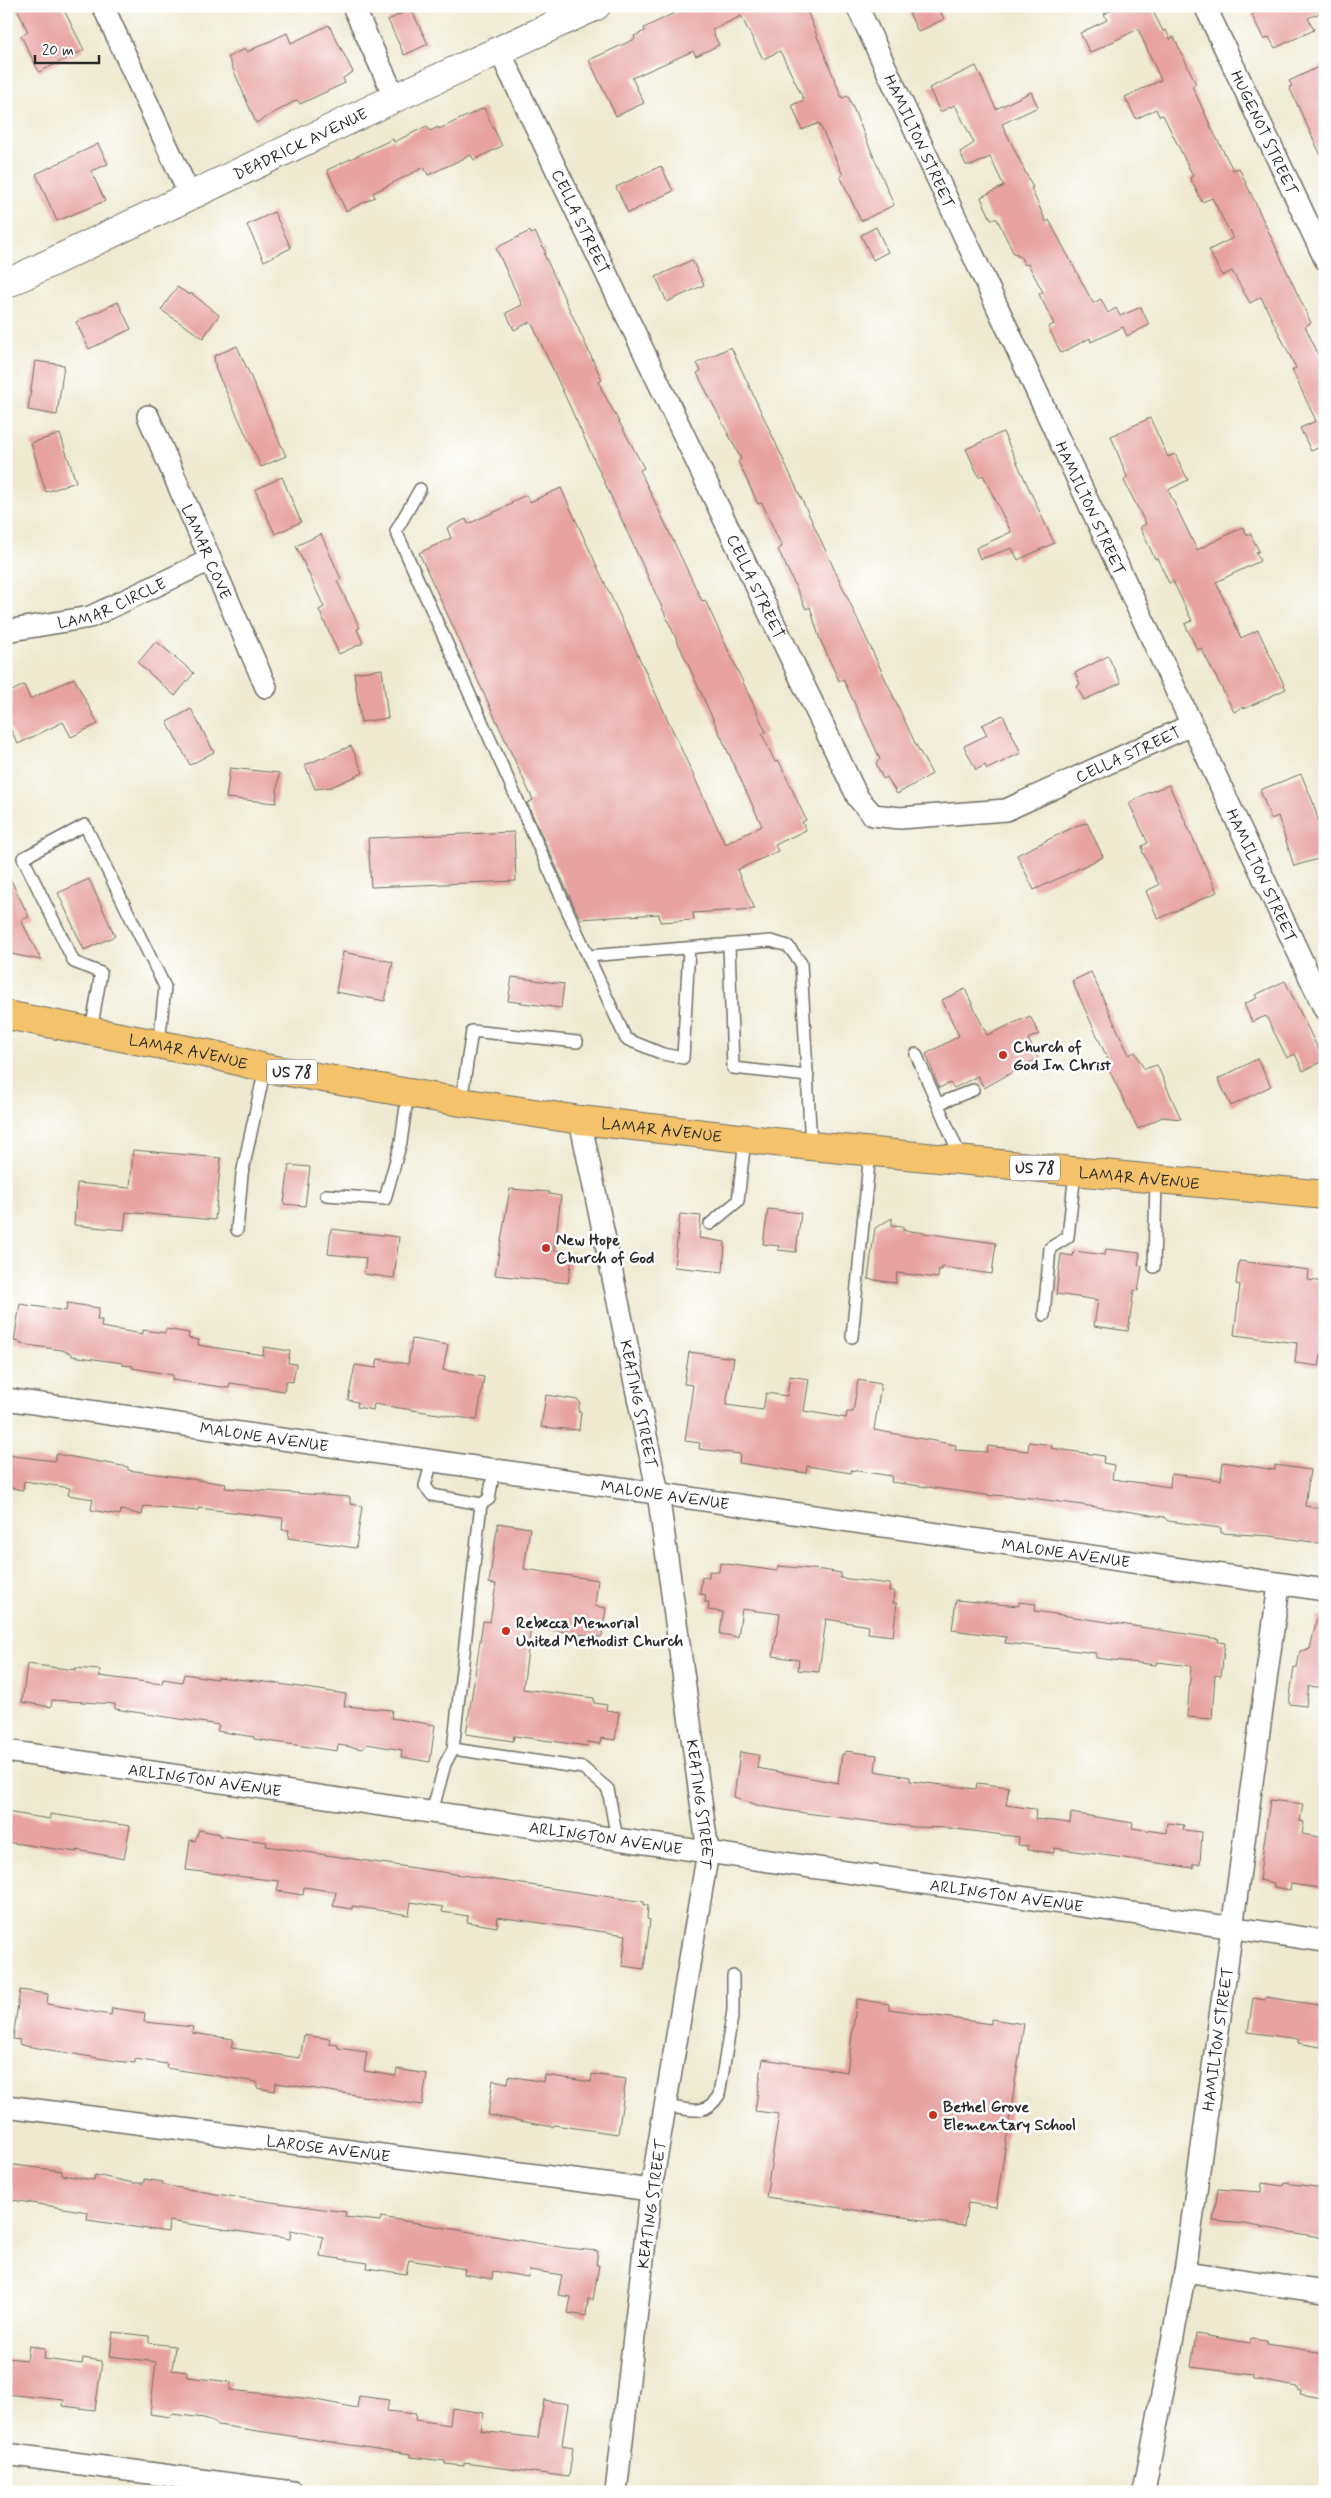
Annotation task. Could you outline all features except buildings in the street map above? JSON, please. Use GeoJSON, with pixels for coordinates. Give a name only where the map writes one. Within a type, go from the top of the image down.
{"type":"FeatureCollection","features":[{"type":"Feature","properties":{"kind":"main road","name":"LAMAR AVENUE"},"geometry":{"type":"LineString","coordinates":[[6,1015],[159,1044],[265,1068],[461,1102],[580,1120],[870,1152],[1325,1195]]}},
{"type":"Feature","properties":{"kind":"street"},"geometry":{"type":"LineString","coordinates":[[103,6],[190,196]]}},
{"type":"Feature","properties":{"kind":"street"},"geometry":{"type":"LineString","coordinates":[[353,6],[395,98]]}},
{"type":"Feature","properties":{"kind":"street","name":"DEADRICK AVENUE"},"geometry":{"type":"LineString","coordinates":[[6,284],[395,98],[596,6]]}},
{"type":"Feature","properties":{"kind":"street","name":"HAMILTON STREET"},"geometry":{"type":"LineString","coordinates":[[857,6],[1325,1010]]}},
{"type":"Feature","properties":{"kind":"street","name":"HUGENOT STREET"},"geometry":{"type":"LineString","coordinates":[[1205,6],[1325,259]]}},
{"type":"Feature","properties":{"kind":"street","name":"CELLA STREET"},"geometry":{"type":"LineString","coordinates":[[499,50],[858,798],[873,815],[900,818],[1006,810],[1191,725]]}},
{"type":"Feature","properties":{"kind":"street","name":"LAMAR COVE"},"geometry":{"type":"LineString","coordinates":[[148,416],[266,687]]}},
{"type":"Feature","properties":{"kind":"street","name":"LAMAR CIRCLE"},"geometry":{"type":"LineString","coordinates":[[6,631],[90,617],[210,560]]}},
{"type":"Feature","properties":{"kind":"street","name":"KEATING STREET"},"geometry":{"type":"LineString","coordinates":[[580,1120],[658,1493],[708,1852],[651,2190],[616,2492]]}},
{"type":"Feature","properties":{"kind":"street","name":"MALONE AVENUE"},"geometry":{"type":"LineString","coordinates":[[6,1399],[1325,1590]]}},
{"type":"Feature","properties":{"kind":"street","name":"HAMILTON STREET"},"geometry":{"type":"LineString","coordinates":[[1144,2492],[1185,2272],[1279,1584]]}},
{"type":"Feature","properties":{"kind":"street","name":"ARLINGTON AVENUE"},"geometry":{"type":"LineString","coordinates":[[6,1751],[1325,1942]]}},
{"type":"Feature","properties":{"kind":"street","name":"LAROSE AVENUE"},"geometry":{"type":"LineString","coordinates":[[6,2106],[651,2190]]}},
{"type":"Feature","properties":{"kind":"street"},"geometry":{"type":"LineString","coordinates":[[1185,2272],[1325,2292]]}},
{"type":"Feature","properties":{"kind":"street"},"geometry":{"type":"LineString","coordinates":[[6,2454],[292,2492]]}},
{"type":"Feature","properties":{"kind":"lane"},"geometry":{"type":"LineString","coordinates":[[420,489],[396,531],[626,1040],[663,1054],[683,1058],[689,948]]}},
{"type":"Feature","properties":{"kind":"lane"},"geometry":{"type":"LineString","coordinates":[[91,1031],[101,973],[74,962],[23,858],[85,825],[165,987],[159,1044]]}},
{"type":"Feature","properties":{"kind":"lane"},"geometry":{"type":"LineString","coordinates":[[588,956],[771,941],[788,946],[801,963],[811,1146]]}},
{"type":"Feature","properties":{"kind":"lane"},"geometry":{"type":"LineString","coordinates":[[729,944],[733,1068],[808,1076]]}},
{"type":"Feature","properties":{"kind":"lane"},"geometry":{"type":"LineString","coordinates":[[461,1102],[472,1031],[577,1042]]}},
{"type":"Feature","properties":{"kind":"lane"},"geometry":{"type":"LineString","coordinates":[[916,1054],[961,1160]]}},
{"type":"Feature","properties":{"kind":"lane"},"geometry":{"type":"LineString","coordinates":[[237,1230],[242,1174],[265,1068]]}},
{"type":"Feature","properties":{"kind":"lane"},"geometry":{"type":"LineString","coordinates":[[938,1104],[973,1090]]}},
{"type":"Feature","properties":{"kind":"lane"},"geometry":{"type":"LineString","coordinates":[[326,1195],[385,1199],[401,1142],[408,1092]]}},
{"type":"Feature","properties":{"kind":"lane"},"geometry":{"type":"LineString","coordinates":[[710,1224],[738,1201],[745,1139]]}},
{"type":"Feature","properties":{"kind":"lane"},"geometry":{"type":"LineString","coordinates":[[852,1337],[870,1152]]}},
{"type":"Feature","properties":{"kind":"lane"},"geometry":{"type":"LineString","coordinates":[[1044,1316],[1050,1248],[1068,1237],[1074,1172]]}},
{"type":"Feature","properties":{"kind":"lane"},"geometry":{"type":"LineString","coordinates":[[1154,1267],[1156,1180]]}},
{"type":"Feature","properties":{"kind":"lane"},"geometry":{"type":"LineString","coordinates":[[432,1461],[425,1486],[432,1496],[481,1504],[489,1499],[494,1470]]}},
{"type":"Feature","properties":{"kind":"lane"},"geometry":{"type":"LineString","coordinates":[[432,1812],[445,1764],[453,1750],[481,1504]]}},
{"type":"Feature","properties":{"kind":"lane"},"geometry":{"type":"LineString","coordinates":[[453,1750],[583,1768],[608,1789],[617,1839]]}},
{"type":"Feature","properties":{"kind":"lane"},"geometry":{"type":"LineString","coordinates":[[665,2106],[705,2110],[712,2106],[719,2095],[733,2011],[733,1976]]}},
{"type":"Feature","properties":{"kind":"place","name":"Church of God In Christ"},"geometry":{"type":"Point","coordinates":[1003,1055]}},
{"type":"Feature","properties":{"kind":"place","name":"New Hope Church of God"},"geometry":{"type":"Point","coordinates":[546,1248]}},
{"type":"Feature","properties":{"kind":"place","name":"Rebecca Memorial United Methodist Church"},"geometry":{"type":"Point","coordinates":[506,1631]}},
{"type":"Feature","properties":{"kind":"place","name":"Bethel Grove Elementary School"},"geometry":{"type":"Point","coordinates":[933,2115]}}]}
